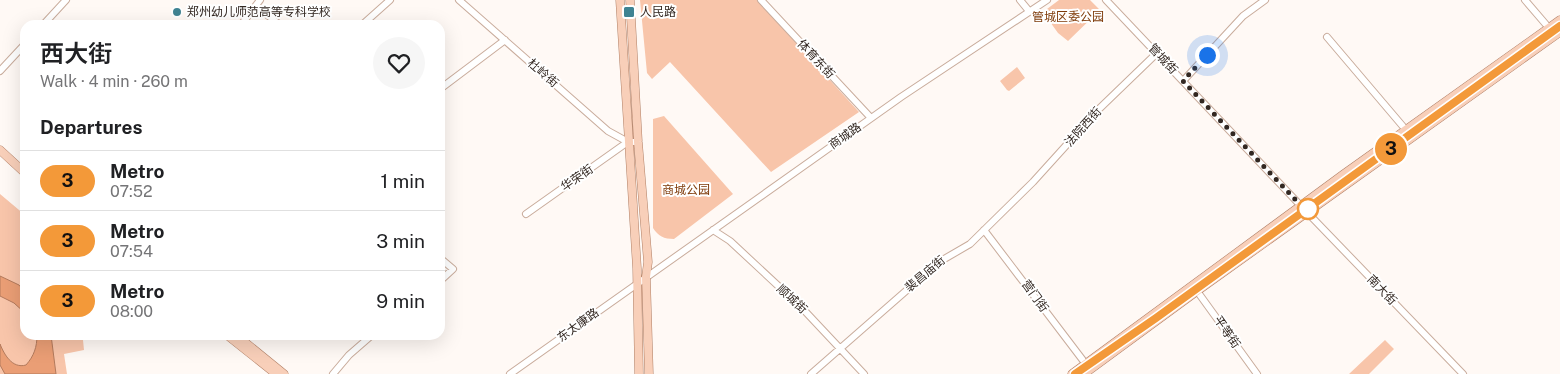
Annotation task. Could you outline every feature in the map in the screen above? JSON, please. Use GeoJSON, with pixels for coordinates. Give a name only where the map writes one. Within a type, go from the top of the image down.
{"type":"FeatureCollection","features":[{"type":"Feature","properties":{"kind":"main road"},"geometry":{"type":"LineString","coordinates":[[620,0],[637,268],[639,374]]}},
{"type":"Feature","properties":{"kind":"main road"},"geometry":{"type":"LineString","coordinates":[[630,0],[638,142],[648,262],[646,276],[651,373]]}},
{"type":"Feature","properties":{"kind":"main road"},"geometry":{"type":"LineString","coordinates":[[1072,374],[1301,206],[1560,20]]}},
{"type":"Feature","properties":{"kind":"main road"},"geometry":{"type":"LineString","coordinates":[[1084,374],[1560,32]]}},
{"type":"Feature","properties":{"kind":"main road"},"geometry":{"type":"LineString","coordinates":[[0,144],[20,162]]}},
{"type":"Feature","properties":{"kind":"main road"},"geometry":{"type":"LineString","coordinates":[[0,150],[20,168]]}},
{"type":"Feature","properties":{"kind":"main road"},"geometry":{"type":"LineString","coordinates":[[233,340],[276,374]]}},
{"type":"Feature","properties":{"kind":"main road"},"geometry":{"type":"LineString","coordinates":[[242,340],[284,374]]}},
{"type":"Feature","properties":{"kind":"street"},"geometry":{"type":"LineString","coordinates":[[48,20],[66,0]]}},
{"type":"Feature","properties":{"kind":"street"},"geometry":{"type":"LineString","coordinates":[[368,20],[390,0]]}},
{"type":"Feature","properties":{"kind":"street","name":"杜岭街"},"geometry":{"type":"LineString","coordinates":[[459,0],[608,131],[628,142]]}},
{"type":"Feature","properties":{"kind":"street","name":"体育东街"},"geometry":{"type":"LineString","coordinates":[[761,0],[871,118]]}},
{"type":"Feature","properties":{"kind":"street"},"geometry":{"type":"LineString","coordinates":[[1020,0],[1029,11]]}},
{"type":"Feature","properties":{"kind":"street","name":"商城路"},"geometry":{"type":"LineString","coordinates":[[646,276],[871,118],[1046,0]]}},
{"type":"Feature","properties":{"kind":"street","name":"管城街"},"geometry":{"type":"LineString","coordinates":[[1106,0],[1301,206]]}},
{"type":"Feature","properties":{"kind":"street"},"geometry":{"type":"LineString","coordinates":[[1183,81],[1244,16],[1265,0]]}},
{"type":"Feature","properties":{"kind":"street"},"geometry":{"type":"LineString","coordinates":[[1526,0],[1549,28]]}},
{"type":"Feature","properties":{"kind":"street"},"geometry":{"type":"LineString","coordinates":[[245,20],[258,3],[275,20]]}},
{"type":"Feature","properties":{"kind":"street"},"geometry":{"type":"LineString","coordinates":[[1327,37],[1406,130]]}},
{"type":"Feature","properties":{"kind":"street"},"geometry":{"type":"LineString","coordinates":[[445,85],[505,40]]}},
{"type":"Feature","properties":{"kind":"street"},"geometry":{"type":"LineString","coordinates":[[0,71],[20,49]]}},
{"type":"Feature","properties":{"kind":"street","name":"法院西街"},"geometry":{"type":"LineString","coordinates":[[1011,203],[1044,170],[1100,108],[1157,53]]}},
{"type":"Feature","properties":{"kind":"street"},"geometry":{"type":"LineString","coordinates":[[628,142],[638,142]]}},
{"type":"Feature","properties":{"kind":"street","name":"华荣街"},"geometry":{"type":"LineString","coordinates":[[526,214],[628,142]]}},
{"type":"Feature","properties":{"kind":"street","name":"裴昌庙街"},"geometry":{"type":"LineString","coordinates":[[811,374],[939,262],[970,244],[1011,203]]}},
{"type":"Feature","properties":{"kind":"street","name":"南大街"},"geometry":{"type":"LineString","coordinates":[[1301,206],[1463,374]]}},
{"type":"Feature","properties":{"kind":"street","name":"顺城街"},"geometry":{"type":"LineString","coordinates":[[713,230],[743,252],[802,308],[841,347],[864,374]]}},
{"type":"Feature","properties":{"kind":"street","name":"营门街"},"geometry":{"type":"LineString","coordinates":[[984,230],[1085,363]]}},
{"type":"Feature","properties":{"kind":"street"},"geometry":{"type":"LineString","coordinates":[[445,262],[453,269],[445,276]]}},
{"type":"Feature","properties":{"kind":"street","name":"东太康路"},"geometry":{"type":"LineString","coordinates":[[510,374],[646,276]]}},
{"type":"Feature","properties":{"kind":"street","name":"平等街"},"geometry":{"type":"LineString","coordinates":[[1197,291],[1256,374]]}},
{"type":"Feature","properties":{"kind":"street"},"geometry":{"type":"LineString","coordinates":[[332,374],[349,355],[366,340]]}},
{"type":"Feature","properties":{"kind":"green space"},"geometry":{"type":"Polygon","coordinates":[[[640,0],[757,0],[859,112],[771,172],[670,62],[652,79],[647,73],[640,0]]]}},
{"type":"Feature","properties":{"kind":"green space","name":"管城区委公园"},"geometry":{"type":"Polygon","coordinates":[[[1059,0],[1090,0],[1100,10],[1068,41],[1058,33],[1043,12],[1059,0]]]}},
{"type":"Feature","properties":{"kind":"green space"},"geometry":{"type":"Polygon","coordinates":[[[1017,67],[1025,78],[1009,91],[1000,81],[1017,67]]]}},
{"type":"Feature","properties":{"kind":"green space","name":"商城公园"},"geometry":{"type":"Polygon","coordinates":[[[664,116],[733,194],[674,239],[662,237],[653,228],[653,119],[664,116]]]}},
{"type":"Feature","properties":{"kind":"green space"},"geometry":{"type":"Polygon","coordinates":[[[0,194],[20,211],[20,340],[83,340],[84,350],[64,354],[67,374],[0,374],[0,194]]]}},
{"type":"Feature","properties":{"kind":"green space"},"geometry":{"type":"Polygon","coordinates":[[[1385,340],[1394,349],[1369,374],[1349,374],[1385,340]]]}},
{"type":"Feature","properties":{"kind":"shaded area"},"geometry":{"type":"Polygon","coordinates":[[[0,276],[20,286],[20,308],[14,303],[0,296],[0,276]]]}},
{"type":"Feature","properties":{"kind":"shaded area"},"geometry":{"type":"Polygon","coordinates":[[[36,340],[52,340],[56,374],[5,374],[0,365],[0,344],[9,360],[21,366],[26,365],[31,358],[36,340]]]}},
{"type":"Feature","properties":{"kind":"metro line","name":"3"},"geometry":{"type":"LineString","coordinates":[[1075,374],[1156,318],[1560,26]]}},
{"type":"Feature","properties":{"kind":"place","name":"郑州幼儿师范高等专科学校"},"geometry":{"type":"Point","coordinates":[177,12]}},
{"type":"Feature","properties":{"kind":"place","name":"人民路"},"geometry":{"type":"Point","coordinates":[629,12]}},
{"type":"Feature","properties":{"kind":"route"},"geometry":{"type":"LineString","coordinates":[[1207,55],[1183,81],[1307,212],[1308,209]]}}]}
